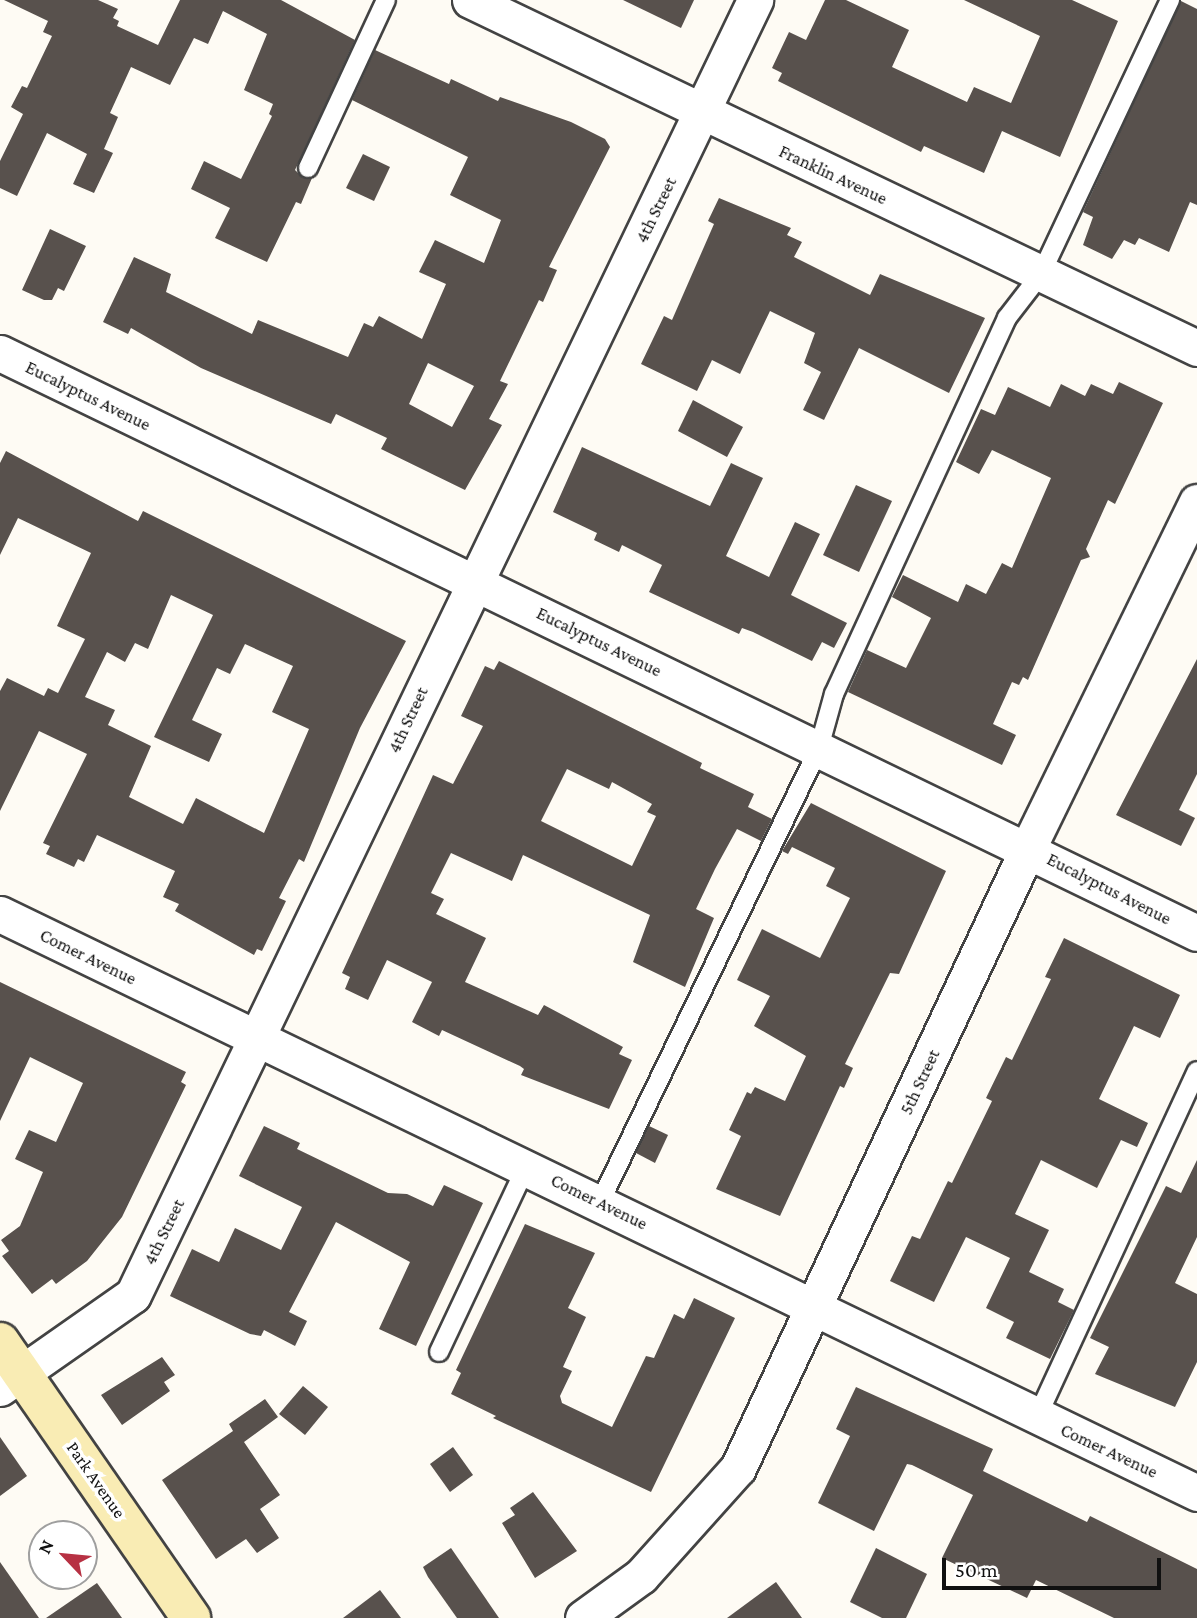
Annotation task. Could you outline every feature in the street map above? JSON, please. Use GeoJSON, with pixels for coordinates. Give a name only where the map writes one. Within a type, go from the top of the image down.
{"type":"FeatureCollection","features":[{"type":"Feature","properties":{"kind":"street","name":"Franklin Avenue"},"geometry":{"type":"LineString","coordinates":[[470,0],[1197,348]]}},
{"type":"Feature","properties":{"kind":"street","name":"4th Street"},"geometry":{"type":"LineString","coordinates":[[7,1368],[133,1295],[258,1038],[473,582],[704,114],[755,0]]}},
{"type":"Feature","properties":{"kind":"street","name":"Eucalyptus Avenue"},"geometry":{"type":"LineString","coordinates":[[0,353],[1028,848],[1197,933]]}},
{"type":"Feature","properties":{"kind":"street","name":"5th Street"},"geometry":{"type":"LineString","coordinates":[[583,1618],[641,1576],[738,1468],[1028,848],[1197,502]]}},
{"type":"Feature","properties":{"kind":"street","name":"Comer Avenue"},"geometry":{"type":"LineString","coordinates":[[0,914],[816,1306],[1037,1417],[1197,1493]]}},
{"type":"Feature","properties":{"kind":"street","name":"Park Avenue"},"geometry":{"type":"LineString","coordinates":[[7,1368],[191,1618]]}},
{"type":"Feature","properties":{"kind":"lane"},"geometry":{"type":"LineString","coordinates":[[308,168],[386,0]]}},
{"type":"Feature","properties":{"kind":"lane"},"geometry":{"type":"LineString","coordinates":[[600,1202],[819,748],[834,694],[1007,318],[1041,274],[1170,0]]}},
{"type":"Feature","properties":{"kind":"lane"},"geometry":{"type":"LineString","coordinates":[[1037,1417],[1197,1071]]}},
{"type":"Feature","properties":{"kind":"lane"},"geometry":{"type":"LineString","coordinates":[[439,1352],[526,1167]]}},
{"type":"Feature","properties":{"kind":"building"},"geometry":{"type":"Polygon","coordinates":[[[4,0],[98,0],[118,9],[113,18],[119,21],[117,26],[158,45],[180,0],[281,0],[355,40],[295,170],[303,178],[312,178],[301,204],[296,202],[267,262],[215,238],[230,208],[191,189],[204,161],[241,179],[272,116],[269,114],[273,104],[244,90],[267,34],[223,11],[208,44],[194,38],[170,85],[131,67],[110,113],[118,117],[104,149],[113,153],[94,193],[73,184],[87,154],[47,133],[17,196],[0,188],[0,161],[23,114],[11,107],[22,86],[27,88],[52,36],[43,32],[48,21],[4,0]]]}},
{"type":"Feature","properties":{"kind":"building"},"geometry":{"type":"Polygon","coordinates":[[[623,0],[694,0],[681,28],[623,0]]]}},
{"type":"Feature","properties":{"kind":"building"},"geometry":{"type":"Polygon","coordinates":[[[825,0],[846,0],[909,30],[892,67],[967,102],[974,87],[1011,103],[1040,36],[964,0],[1072,0],[1118,21],[1060,157],[1002,131],[984,173],[924,146],[921,152],[778,81],[782,73],[772,68],[789,32],[806,40],[825,0]]]}},
{"type":"Feature","properties":{"kind":"building"},"geometry":{"type":"Polygon","coordinates":[[[1181,1],[1197,9],[1197,205],[1190,202],[1169,252],[1139,238],[1135,245],[1124,240],[1112,259],[1083,245],[1093,217],[1083,212],[1181,1]]]}},
{"type":"Feature","properties":{"kind":"building"},"geometry":{"type":"Polygon","coordinates":[[[375,50],[449,84],[451,79],[498,101],[500,97],[571,122],[605,139],[610,147],[549,267],[557,270],[543,302],[539,300],[500,381],[508,384],[489,419],[502,425],[465,490],[381,449],[387,438],[336,414],[331,424],[201,368],[131,328],[128,334],[103,322],[134,257],[171,274],[166,292],[252,334],[258,320],[348,357],[364,323],[373,327],[379,316],[422,339],[446,284],[419,272],[435,240],[484,263],[501,220],[450,195],[468,157],[352,100],[375,50]],[[428,363],[409,404],[452,427],[474,386],[428,363]]]}},
{"type":"Feature","properties":{"kind":"building"},"geometry":{"type":"Polygon","coordinates":[[[363,154],[390,167],[374,201],[346,188],[363,154]]]}},
{"type":"Feature","properties":{"kind":"building"},"geometry":{"type":"Polygon","coordinates":[[[719,198],[791,228],[787,235],[802,242],[794,257],[870,295],[880,274],[985,318],[949,393],[859,348],[824,420],[803,410],[821,372],[804,363],[815,333],[770,311],[740,374],[712,360],[697,391],[641,364],[664,316],[672,320],[714,224],[708,221],[719,198]]]}},
{"type":"Feature","properties":{"kind":"building"},"geometry":{"type":"Polygon","coordinates":[[[50,229],[86,246],[64,291],[58,288],[52,300],[44,300],[22,290],[50,229]]]}},
{"type":"Feature","properties":{"kind":"building"},"geometry":{"type":"Polygon","coordinates":[[[1119,382],[1163,403],[1115,504],[1108,500],[1086,549],[1090,557],[1081,560],[1028,680],[1023,677],[1019,685],[1012,682],[993,724],[1016,735],[1002,765],[848,692],[867,650],[906,668],[931,618],[892,597],[903,575],[958,602],[966,584],[986,594],[1002,563],[1012,568],[1051,478],[992,450],[979,474],[956,462],[981,409],[995,415],[1008,387],[1050,407],[1061,384],[1085,396],[1091,384],[1113,394],[1119,382]]]}},
{"type":"Feature","properties":{"kind":"building"},"geometry":{"type":"Polygon","coordinates":[[[693,400],[743,427],[727,457],[678,431],[693,400]]]}},
{"type":"Feature","properties":{"kind":"building"},"geometry":{"type":"Polygon","coordinates":[[[582,447],[710,506],[731,463],[763,478],[726,556],[769,577],[795,522],[820,534],[791,595],[847,623],[834,648],[822,642],[812,661],[753,632],[742,628],[739,634],[649,592],[662,565],[622,545],[619,552],[594,540],[597,533],[553,512],[582,447]]]}},
{"type":"Feature","properties":{"kind":"building"},"geometry":{"type":"Polygon","coordinates":[[[6,451],[138,521],[143,511],[406,641],[360,728],[304,862],[299,859],[279,898],[286,901],[262,951],[257,949],[254,955],[175,911],[179,904],[163,897],[175,871],[97,835],[84,862],[78,859],[74,867],[46,854],[50,846],[43,843],[87,754],[39,731],[0,811],[0,691],[7,678],[44,696],[48,688],[58,693],[85,639],[57,626],[91,553],[18,518],[0,555],[0,463],[6,451]],[[171,595],[148,649],[135,643],[125,662],[107,652],[85,697],[115,710],[108,725],[151,746],[129,797],[183,824],[196,798],[264,833],[309,729],[272,712],[293,666],[245,644],[230,674],[217,668],[192,720],[222,734],[209,762],[154,737],[213,615],[171,595]]]}},
{"type":"Feature","properties":{"kind":"building"},"geometry":{"type":"Polygon","coordinates":[[[856,485],[892,501],[859,572],[823,555],[856,485]]]}},
{"type":"Feature","properties":{"kind":"building"},"geometry":{"type":"Polygon","coordinates":[[[1197,659],[1197,774],[1179,810],[1195,818],[1181,846],[1116,815],[1197,659]]]}},
{"type":"Feature","properties":{"kind":"building"},"geometry":{"type":"Polygon","coordinates":[[[499,661],[702,763],[700,768],[754,794],[748,807],[772,819],[761,841],[737,829],[715,869],[696,909],[714,918],[685,987],[633,962],[650,915],[523,855],[512,881],[451,853],[431,893],[444,899],[436,914],[486,938],[465,982],[538,1015],[544,1005],[623,1047],[619,1054],[632,1060],[609,1109],[521,1075],[524,1069],[520,1066],[442,1030],[439,1036],[412,1022],[432,982],[387,960],[368,1000],[345,989],[350,977],[342,973],[433,775],[453,784],[483,726],[461,716],[485,666],[494,670],[499,661]],[[567,769],[541,821],[632,866],[656,816],[647,812],[652,804],[612,782],[609,789],[567,769]]]}},
{"type":"Feature","properties":{"kind":"building"},"geometry":{"type":"Polygon","coordinates":[[[811,803],[946,871],[899,974],[890,973],[845,1064],[853,1068],[844,1088],[840,1086],[780,1216],[716,1189],[741,1136],[729,1130],[747,1092],[751,1094],[755,1087],[785,1101],[806,1056],[754,1026],[770,996],[737,980],[762,929],[820,958],[850,898],[826,886],[835,868],[792,847],[788,854],[782,851],[811,803]]]}},
{"type":"Feature","properties":{"kind":"building"},"geometry":{"type":"Polygon","coordinates":[[[1064,938],[1180,995],[1160,1038],[1134,1026],[1099,1099],[1148,1123],[1137,1147],[1121,1140],[1097,1188],[1041,1160],[1015,1214],[1049,1230],[1029,1272],[1064,1289],[1058,1302],[1074,1310],[1050,1359],[1006,1338],[1014,1322],[986,1308],[1010,1258],[966,1237],[934,1302],[890,1281],[912,1236],[920,1239],[948,1181],[952,1183],[992,1101],[986,1098],[1006,1057],[1012,1060],[1051,979],[1045,977],[1064,938]]]}},
{"type":"Feature","properties":{"kind":"building"},"geometry":{"type":"Polygon","coordinates":[[[0,982],[186,1072],[181,1082],[186,1085],[122,1217],[87,1261],[56,1284],[52,1279],[32,1294],[2,1256],[9,1251],[1,1240],[20,1226],[43,1172],[15,1159],[29,1130],[56,1142],[83,1083],[30,1057],[0,1121],[0,982]]]}},
{"type":"Feature","properties":{"kind":"building"},"geometry":{"type":"Polygon","coordinates":[[[264,1126],[300,1143],[297,1149],[388,1193],[407,1194],[433,1206],[444,1185],[483,1203],[416,1346],[379,1329],[410,1262],[336,1222],[289,1312],[307,1321],[295,1346],[264,1330],[261,1336],[250,1334],[170,1296],[192,1249],[219,1262],[235,1228],[281,1250],[302,1207],[239,1176],[264,1126]]]}},
{"type":"Feature","properties":{"kind":"building"},"geometry":{"type":"Polygon","coordinates":[[[649,1126],[668,1135],[655,1163],[636,1153],[649,1126]]]}},
{"type":"Feature","properties":{"kind":"building"},"geometry":{"type":"Polygon","coordinates":[[[1197,1160],[1197,1237],[1175,1283],[1197,1294],[1197,1362],[1175,1407],[1095,1374],[1109,1347],[1090,1338],[1166,1186],[1181,1193],[1197,1160]]]}},
{"type":"Feature","properties":{"kind":"building"},"geometry":{"type":"Polygon","coordinates":[[[525,1224],[595,1253],[568,1308],[586,1317],[563,1367],[572,1371],[560,1396],[562,1403],[612,1427],[646,1356],[654,1358],[674,1314],[684,1319],[694,1298],[735,1318],[651,1492],[493,1418],[496,1416],[451,1394],[461,1373],[456,1370],[525,1224]]]}},
{"type":"Feature","properties":{"kind":"building"},"geometry":{"type":"Polygon","coordinates":[[[162,1357],[175,1375],[164,1382],[170,1391],[122,1425],[101,1395],[162,1357]]]}},
{"type":"Feature","properties":{"kind":"building"},"geometry":{"type":"Polygon","coordinates":[[[303,1386],[328,1407],[305,1435],[279,1414],[303,1386]]]}},
{"type":"Feature","properties":{"kind":"building"},"geometry":{"type":"Polygon","coordinates":[[[856,1387],[993,1449],[983,1471],[1087,1522],[1090,1516],[1197,1569],[1197,1618],[1114,1618],[1036,1580],[1027,1598],[942,1558],[973,1495],[912,1465],[907,1464],[874,1531],[818,1503],[850,1436],[836,1429],[856,1387]]]}},
{"type":"Feature","properties":{"kind":"building"},"geometry":{"type":"Polygon","coordinates":[[[265,1399],[278,1417],[244,1442],[280,1495],[260,1509],[279,1538],[257,1553],[246,1539],[216,1559],[162,1480],[233,1431],[229,1424],[265,1399]]]}},
{"type":"Feature","properties":{"kind":"building"},"geometry":{"type":"Polygon","coordinates":[[[0,1437],[27,1476],[0,1496],[0,1437]]]}},
{"type":"Feature","properties":{"kind":"building"},"geometry":{"type":"Polygon","coordinates":[[[453,1447],[473,1475],[450,1492],[430,1464],[453,1447]]]}},
{"type":"Feature","properties":{"kind":"building"},"geometry":{"type":"Polygon","coordinates":[[[533,1492],[577,1551],[535,1578],[502,1523],[515,1515],[510,1508],[533,1492]]]}},
{"type":"Feature","properties":{"kind":"building"},"geometry":{"type":"Polygon","coordinates":[[[451,1548],[499,1618],[457,1618],[428,1577],[423,1567],[451,1548]]]}},
{"type":"Feature","properties":{"kind":"building"},"geometry":{"type":"Polygon","coordinates":[[[876,1548],[927,1574],[906,1618],[882,1618],[850,1602],[876,1548]]]}},
{"type":"Feature","properties":{"kind":"building"},"geometry":{"type":"Polygon","coordinates":[[[0,1562],[39,1618],[0,1618],[0,1562]]]}},
{"type":"Feature","properties":{"kind":"building"},"geometry":{"type":"Polygon","coordinates":[[[776,1582],[802,1618],[727,1618],[776,1582]]]}},
{"type":"Feature","properties":{"kind":"building"},"geometry":{"type":"Polygon","coordinates":[[[98,1584],[122,1618],[46,1618],[87,1590],[98,1590],[98,1584]]]}},
{"type":"Feature","properties":{"kind":"building"},"geometry":{"type":"Polygon","coordinates":[[[380,1590],[401,1618],[343,1618],[380,1590]]]}}]}
